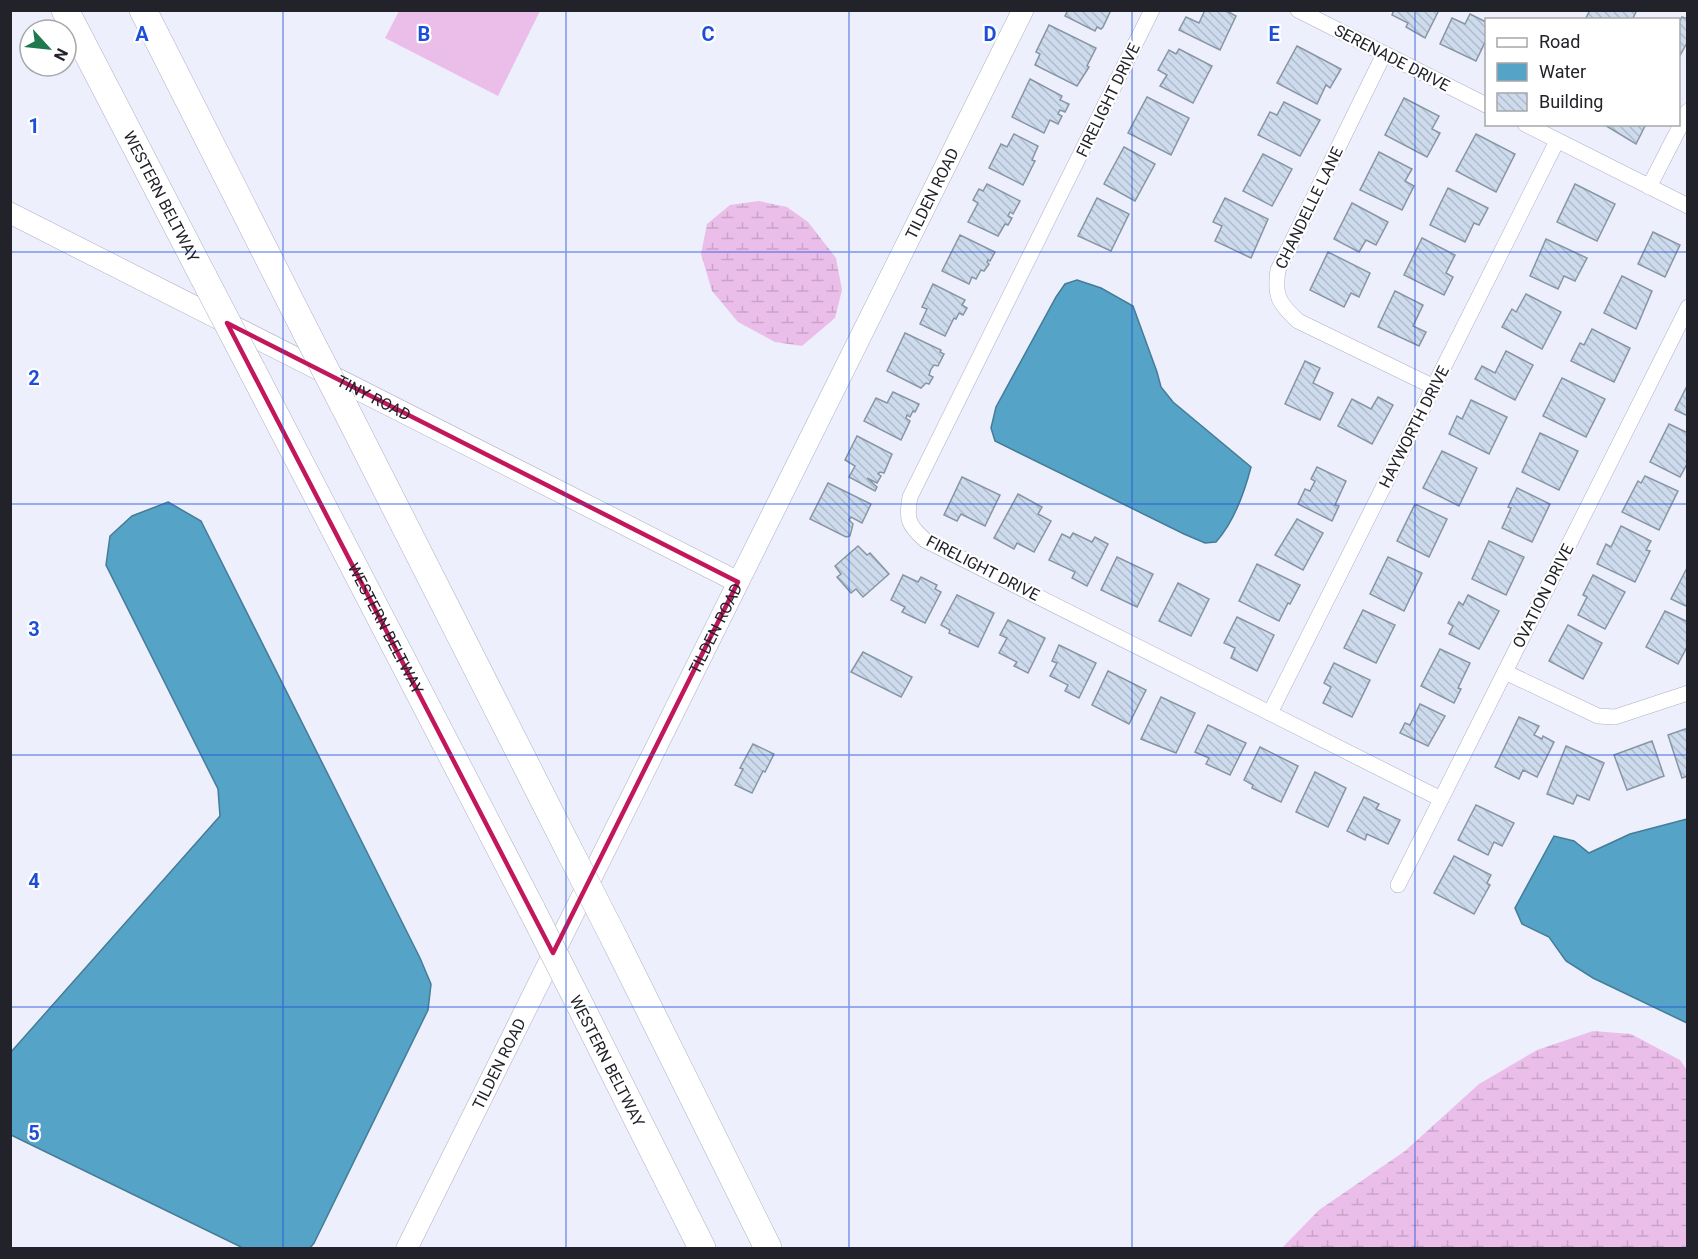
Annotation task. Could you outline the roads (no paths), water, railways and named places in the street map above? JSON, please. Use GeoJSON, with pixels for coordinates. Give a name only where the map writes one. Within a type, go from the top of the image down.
{"type":"FeatureCollection","features":[{"type":"Feature","properties":{"kind":"highway","name":"WESTERN BELTWAY"},"geometry":{"type":"LineString","coordinates":[[65,10],[532,910],[702,1248]]}},
{"type":"Feature","properties":{"kind":"highway"},"geometry":{"type":"LineString","coordinates":[[143,10],[614,938],[768,1248]]}},
{"type":"Feature","properties":{"kind":"street","name":"TILDEN ROAD"},"geometry":{"type":"LineString","coordinates":[[407,1248],[1023,10]]}},
{"type":"Feature","properties":{"kind":"street","name":"FIRELIGHT DRIVE"},"geometry":{"type":"LineString","coordinates":[[1152,10],[910,497],[907,513],[912,528],[925,540],[1441,799]]}},
{"type":"Feature","properties":{"kind":"street","name":"SERENADE DRIVE"},"geometry":{"type":"LineString","coordinates":[[1298,10],[1485,104]]}},
{"type":"Feature","properties":{"kind":"street","name":"CHANDELLE LANE"},"geometry":{"type":"LineString","coordinates":[[1384,54],[1278,270],[1275,289],[1282,306],[1299,321],[1434,387]]}},
{"type":"Feature","properties":{"kind":"street"},"geometry":{"type":"LineString","coordinates":[[1649,187],[1688,111]]}},
{"type":"Feature","properties":{"kind":"street"},"geometry":{"type":"LineString","coordinates":[[1529,126],[1688,206]]}},
{"type":"Feature","properties":{"kind":"street","name":"HAYWORTH DRIVE"},"geometry":{"type":"LineString","coordinates":[[1270,713],[1557,141]]}},
{"type":"Feature","properties":{"kind":"street","name":"TINY ROAD"},"geometry":{"type":"LineString","coordinates":[[10,213],[738,582]]}},
{"type":"Feature","properties":{"kind":"street","name":"OVATION DRIVE"},"geometry":{"type":"LineString","coordinates":[[1398,885],[1688,307]]}},
{"type":"Feature","properties":{"kind":"street"},"geometry":{"type":"LineString","coordinates":[[1505,672],[1598,716],[1615,717],[1688,693]]}},
{"type":"Feature","properties":{"kind":"water"},"geometry":{"type":"Polygon","coordinates":[[[1077,280],[1101,288],[1133,306],[1161,387],[1173,402],[1251,467],[1238,507],[1216,542],[1205,543],[1184,534],[995,441],[991,428],[996,407],[1056,297],[1065,284],[1077,280]]]}},
{"type":"Feature","properties":{"kind":"water"},"geometry":{"type":"Polygon","coordinates":[[[168,502],[201,521],[431,984],[428,1010],[310,1248],[243,1248],[11,1135],[11,1052],[220,816],[218,789],[106,565],[110,536],[132,516],[168,502]]]}},
{"type":"Feature","properties":{"kind":"water"},"geometry":{"type":"Polygon","coordinates":[[[1688,819],[1687,1023],[1593,978],[1566,961],[1549,937],[1522,924],[1515,908],[1554,836],[1574,841],[1589,853],[1630,834],[1688,819]]]}}]}
